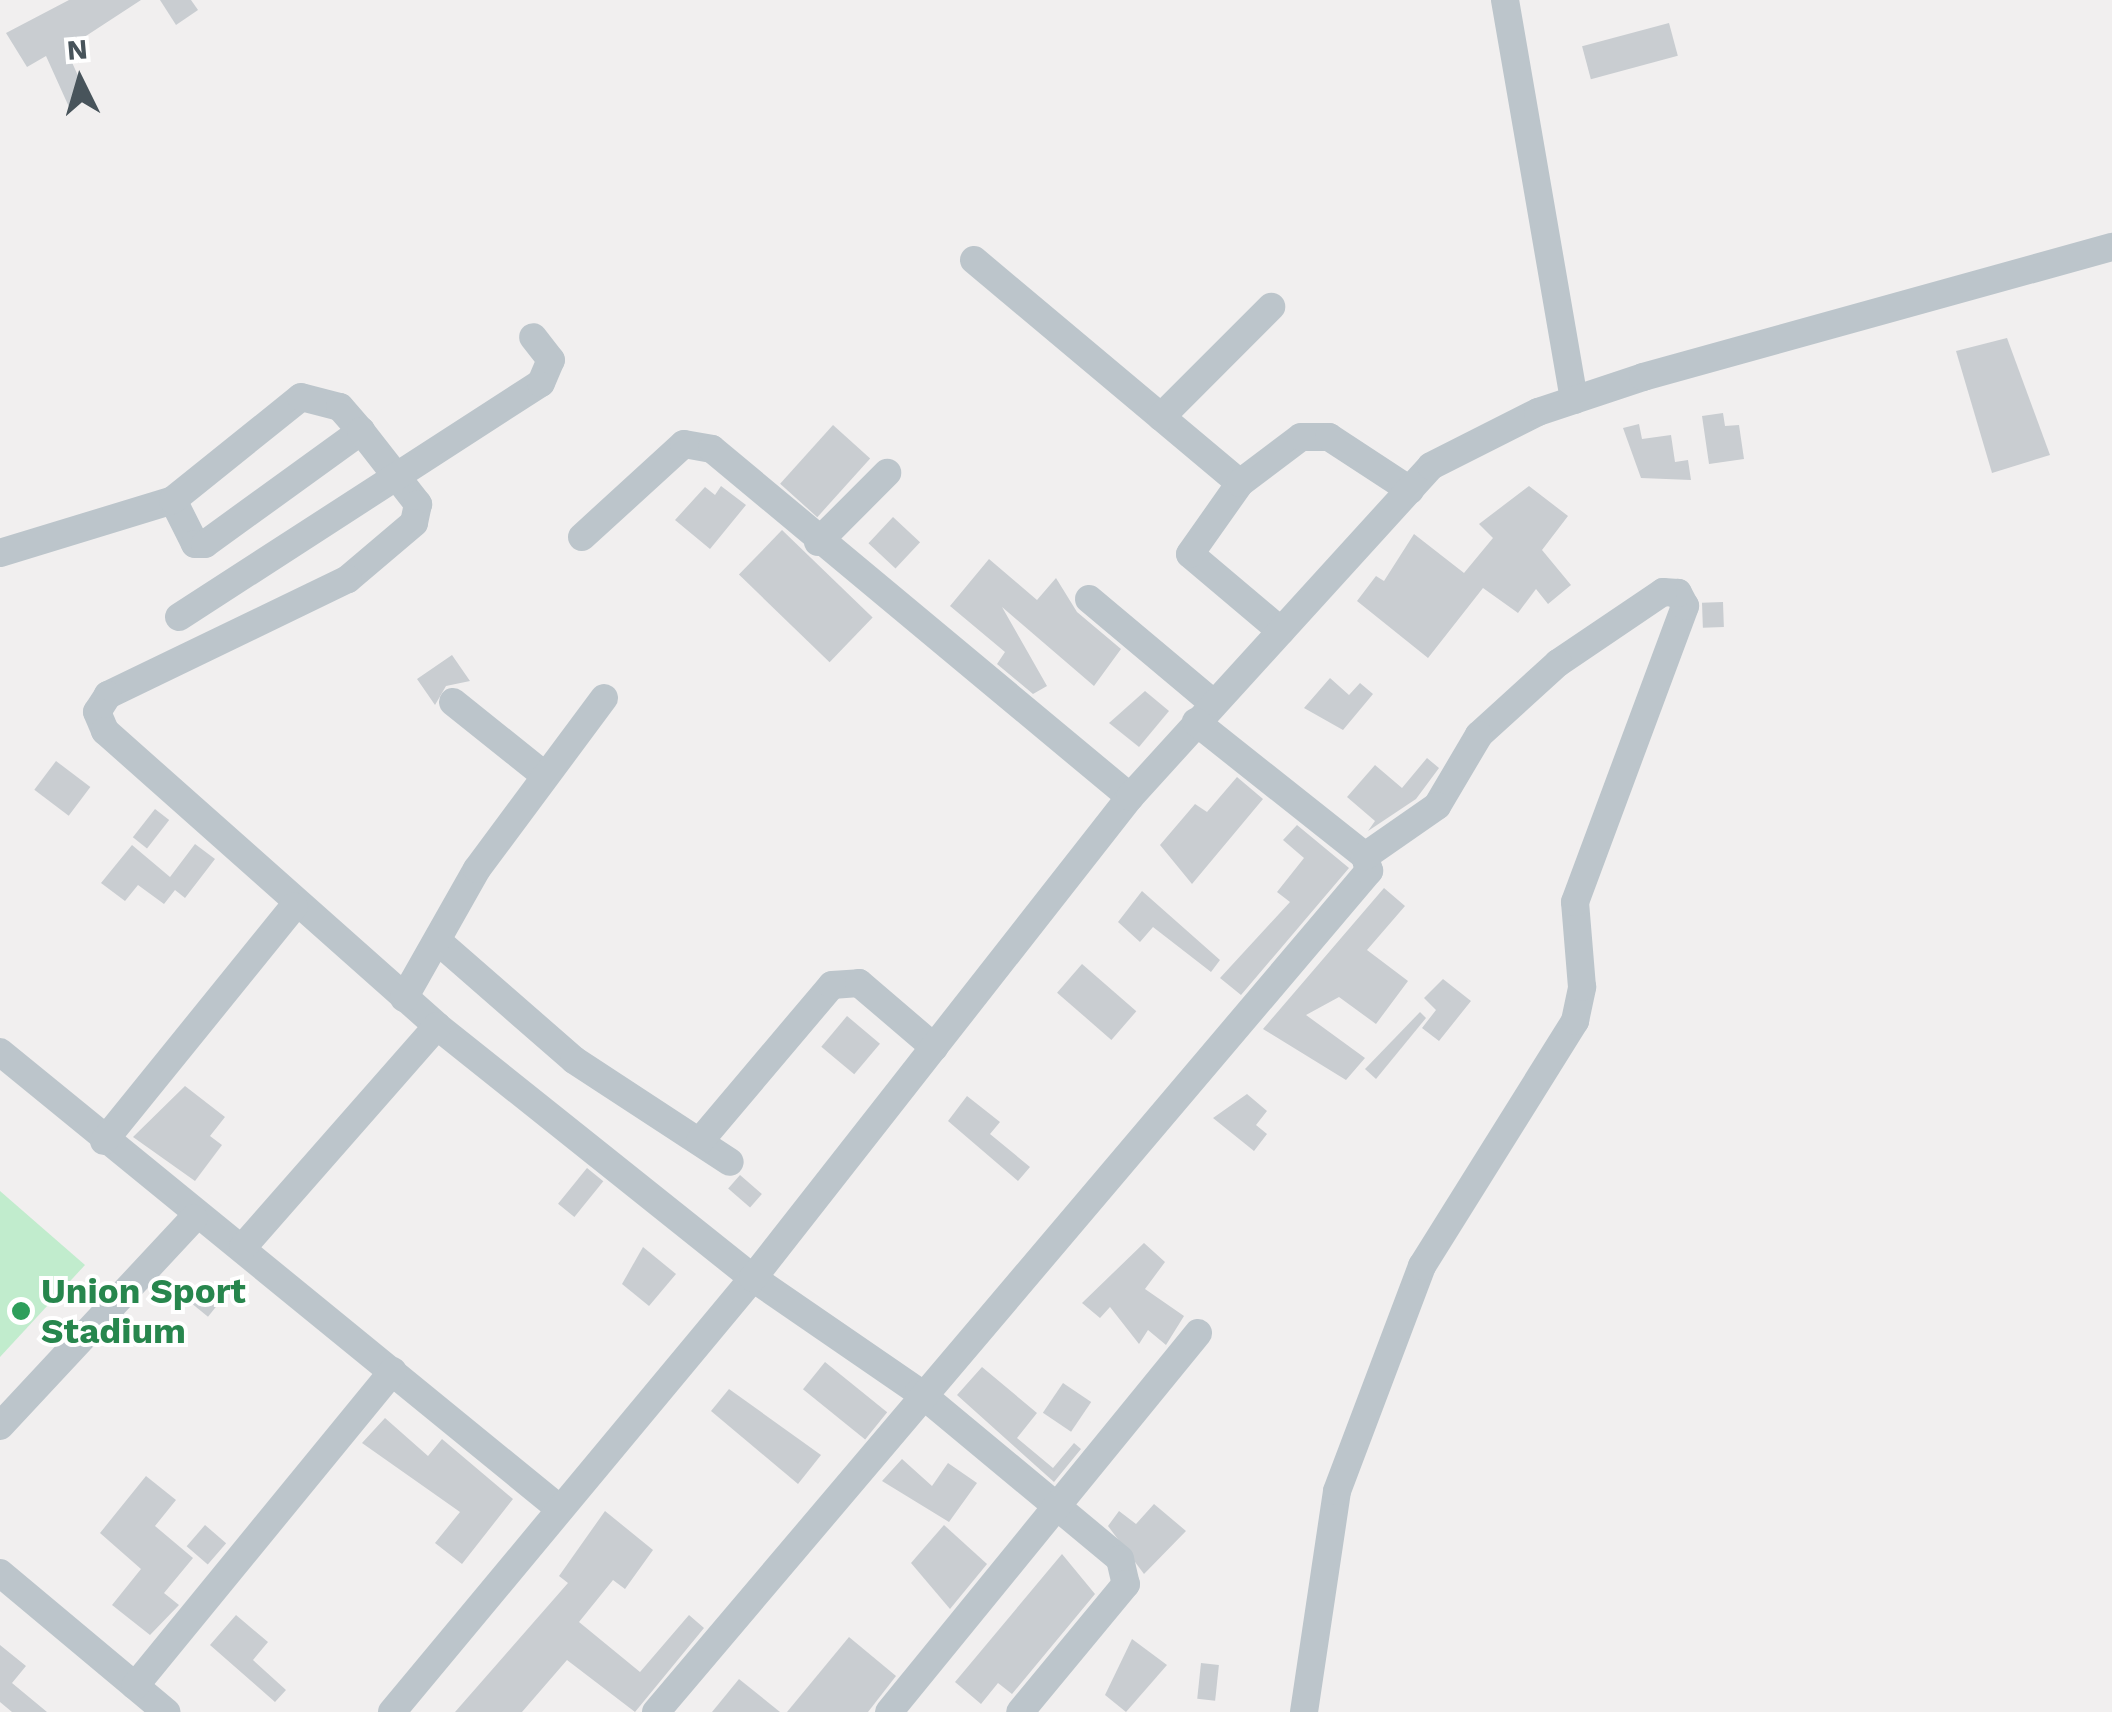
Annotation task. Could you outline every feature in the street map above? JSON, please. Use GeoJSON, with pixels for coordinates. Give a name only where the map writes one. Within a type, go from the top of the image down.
{"type":"FeatureCollection","features":[{"type":"Feature","properties":{"kind":"street"},"geometry":{"type":"LineString","coordinates":[[1506,0],[1574,400]]}},
{"type":"Feature","properties":{"kind":"street"},"geometry":{"type":"LineString","coordinates":[[392,1712],[753,1278],[1130,797],[1431,466],[1574,400],[2112,246]]}},
{"type":"Feature","properties":{"kind":"street"},"geometry":{"type":"LineString","coordinates":[[974,260],[1240,483]]}},
{"type":"Feature","properties":{"kind":"street"},"geometry":{"type":"LineString","coordinates":[[1161,417],[1271,307]]}},
{"type":"Feature","properties":{"kind":"street"},"geometry":{"type":"LineString","coordinates":[[179,617],[401,480],[552,372],[533,337]]}},
{"type":"Feature","properties":{"kind":"street"},"geometry":{"type":"LineString","coordinates":[[0,553],[172,500],[301,397],[340,407],[361,430],[418,504],[414,524],[348,579],[126,685],[97,712],[105,731],[294,906],[437,1026],[753,1278],[919,1392],[1120,1559],[1126,1584],[1020,1712]]}},
{"type":"Feature","properties":{"kind":"street"},"geometry":{"type":"LineString","coordinates":[[172,500],[195,544],[205,544],[361,430]]}},
{"type":"Feature","properties":{"kind":"street"},"geometry":{"type":"LineString","coordinates":[[1281,631],[1190,554],[1240,483],[1301,437],[1329,436],[1410,490]]}},
{"type":"Feature","properties":{"kind":"street"},"geometry":{"type":"LineString","coordinates":[[582,537],[684,444],[712,449],[818,542],[1130,797]]}},
{"type":"Feature","properties":{"kind":"street"},"geometry":{"type":"LineString","coordinates":[[818,542],[887,473]]}},
{"type":"Feature","properties":{"kind":"street"},"geometry":{"type":"LineString","coordinates":[[1304,1712],[1337,1491],[1422,1266],[1575,1021],[1582,987],[1575,902],[1685,606],[1678,593],[1663,592],[1558,663],[1480,735],[1437,806],[1365,856]]}},
{"type":"Feature","properties":{"kind":"street"},"geometry":{"type":"LineString","coordinates":[[656,1712],[919,1392],[1369,871],[1365,856],[1205,713],[1088,599]]}},
{"type":"Feature","properties":{"kind":"street"},"geometry":{"type":"LineString","coordinates":[[404,998],[440,943],[477,870],[604,698]]}},
{"type":"Feature","properties":{"kind":"street"},"geometry":{"type":"LineString","coordinates":[[453,702],[544,775]]}},
{"type":"Feature","properties":{"kind":"street"},"geometry":{"type":"LineString","coordinates":[[104,1141],[294,906]]}},
{"type":"Feature","properties":{"kind":"street"},"geometry":{"type":"LineString","coordinates":[[440,943],[574,1060],[730,1162]]}},
{"type":"Feature","properties":{"kind":"street"},"geometry":{"type":"LineString","coordinates":[[700,1141],[832,984],[860,983],[934,1046]]}},
{"type":"Feature","properties":{"kind":"street"},"geometry":{"type":"LineString","coordinates":[[243,1248],[437,1026]]}},
{"type":"Feature","properties":{"kind":"street"},"geometry":{"type":"LineString","coordinates":[[0,1052],[194,1218],[243,1248],[560,1509]]}},
{"type":"Feature","properties":{"kind":"street"},"geometry":{"type":"LineString","coordinates":[[0,1426],[194,1218]]}},
{"type":"Feature","properties":{"kind":"street"},"geometry":{"type":"LineString","coordinates":[[889,1712],[1060,1508],[1198,1333]]}},
{"type":"Feature","properties":{"kind":"street"},"geometry":{"type":"LineString","coordinates":[[135,1686],[393,1372]]}},
{"type":"Feature","properties":{"kind":"street"},"geometry":{"type":"LineString","coordinates":[[0,1574],[166,1712]]}},
{"type":"Feature","properties":{"kind":"green space","name":"Union Sport Stadium"},"geometry":{"type":"Polygon","coordinates":[[[0,1191],[85,1265],[0,1357],[0,1191]]]}},
{"type":"Feature","properties":{"kind":"building"},"geometry":{"type":"Polygon","coordinates":[[[69,0],[141,0],[66,49],[88,98],[69,107],[46,56],[27,67],[6,33],[69,0]]]}},
{"type":"Feature","properties":{"kind":"building"},"geometry":{"type":"Polygon","coordinates":[[[160,0],[191,0],[198,10],[176,25],[160,0]]]}},
{"type":"Feature","properties":{"kind":"building"},"geometry":{"type":"Polygon","coordinates":[[[1669,23],[1678,56],[1591,79],[1582,46],[1669,23]]]}},
{"type":"Feature","properties":{"kind":"building"},"geometry":{"type":"Polygon","coordinates":[[[2007,338],[2050,455],[1992,473],[1956,351],[2007,338]]]}},
{"type":"Feature","properties":{"kind":"building"},"geometry":{"type":"Polygon","coordinates":[[[1723,413],[1725,426],[1739,425],[1744,459],[1709,464],[1702,416],[1723,413]]]}},
{"type":"Feature","properties":{"kind":"building"},"geometry":{"type":"Polygon","coordinates":[[[1639,424],[1642,439],[1671,435],[1675,462],[1688,460],[1691,480],[1641,478],[1623,428],[1639,424]]]}},
{"type":"Feature","properties":{"kind":"building"},"geometry":{"type":"Polygon","coordinates":[[[833,425],[870,458],[817,517],[780,484],[833,425]]]}},
{"type":"Feature","properties":{"kind":"building"},"geometry":{"type":"Polygon","coordinates":[[[721,486],[746,505],[710,549],[675,520],[705,487],[715,495],[721,486]]]}},
{"type":"Feature","properties":{"kind":"building"},"geometry":{"type":"Polygon","coordinates":[[[1529,486],[1568,516],[1542,550],[1571,585],[1548,604],[1536,589],[1518,613],[1483,588],[1428,658],[1357,601],[1376,576],[1384,581],[1414,534],[1464,573],[1493,538],[1479,524],[1529,486]]]}},
{"type":"Feature","properties":{"kind":"building"},"geometry":{"type":"Polygon","coordinates":[[[893,517],[920,542],[896,569],[868,543],[893,517]]]}},
{"type":"Feature","properties":{"kind":"building"},"geometry":{"type":"Polygon","coordinates":[[[782,530],[873,618],[830,662],[739,575],[782,530]]]}},
{"type":"Feature","properties":{"kind":"building"},"geometry":{"type":"Polygon","coordinates":[[[989,559],[1037,600],[1056,578],[1077,612],[1121,649],[1094,686],[1002,607],[1047,686],[1033,694],[997,664],[1005,652],[950,606],[989,559]]]}},
{"type":"Feature","properties":{"kind":"building"},"geometry":{"type":"Polygon","coordinates":[[[1723,602],[1724,627],[1703,628],[1702,603],[1723,602]]]}},
{"type":"Feature","properties":{"kind":"building"},"geometry":{"type":"Polygon","coordinates":[[[452,655],[470,681],[446,686],[435,705],[417,679],[452,655]]]}},
{"type":"Feature","properties":{"kind":"building"},"geometry":{"type":"Polygon","coordinates":[[[1330,678],[1349,695],[1360,683],[1373,694],[1343,730],[1304,708],[1330,678]]]}},
{"type":"Feature","properties":{"kind":"building"},"geometry":{"type":"Polygon","coordinates":[[[1145,691],[1169,711],[1139,747],[1109,723],[1145,691]]]}},
{"type":"Feature","properties":{"kind":"building"},"geometry":{"type":"Polygon","coordinates":[[[1427,758],[1439,768],[1416,799],[1368,831],[1375,821],[1347,797],[1375,765],[1402,788],[1427,758]]]}},
{"type":"Feature","properties":{"kind":"building"},"geometry":{"type":"Polygon","coordinates":[[[56,761],[90,787],[69,816],[34,790],[56,761]]]}},
{"type":"Feature","properties":{"kind":"building"},"geometry":{"type":"Polygon","coordinates":[[[1237,777],[1263,799],[1192,884],[1160,845],[1195,804],[1207,812],[1237,777]]]}},
{"type":"Feature","properties":{"kind":"building"},"geometry":{"type":"Polygon","coordinates":[[[155,809],[169,820],[147,848],[133,837],[155,809]]]}},
{"type":"Feature","properties":{"kind":"building"},"geometry":{"type":"Polygon","coordinates":[[[1297,825],[1349,868],[1241,995],[1220,978],[1290,902],[1277,892],[1304,858],[1283,840],[1297,825]]]}},
{"type":"Feature","properties":{"kind":"building"},"geometry":{"type":"Polygon","coordinates":[[[195,844],[215,859],[185,898],[175,890],[164,904],[138,885],[125,901],[101,883],[132,845],[170,877],[195,844]]]}},
{"type":"Feature","properties":{"kind":"building"},"geometry":{"type":"Polygon","coordinates":[[[1384,888],[1405,906],[1367,950],[1408,981],[1376,1024],[1339,997],[1306,1015],[1365,1058],[1346,1080],[1263,1029],[1384,888]]]}},
{"type":"Feature","properties":{"kind":"building"},"geometry":{"type":"Polygon","coordinates":[[[1142,891],[1220,960],[1211,972],[1153,927],[1140,942],[1118,922],[1142,891]]]}},
{"type":"Feature","properties":{"kind":"building"},"geometry":{"type":"Polygon","coordinates":[[[1082,964],[1136,1011],[1111,1040],[1057,993],[1082,964]]]}},
{"type":"Feature","properties":{"kind":"building"},"geometry":{"type":"Polygon","coordinates":[[[1443,979],[1471,1001],[1439,1041],[1422,1028],[1436,1010],[1424,998],[1443,979]]]}},
{"type":"Feature","properties":{"kind":"building"},"geometry":{"type":"Polygon","coordinates":[[[1420,1012],[1426,1018],[1376,1079],[1365,1069],[1420,1012]]]}},
{"type":"Feature","properties":{"kind":"building"},"geometry":{"type":"Polygon","coordinates":[[[847,1016],[880,1044],[854,1074],[821,1047],[847,1016]]]}},
{"type":"Feature","properties":{"kind":"building"},"geometry":{"type":"Polygon","coordinates":[[[185,1086],[225,1117],[210,1136],[222,1145],[195,1181],[133,1137],[185,1086]]]}},
{"type":"Feature","properties":{"kind":"building"},"geometry":{"type":"Polygon","coordinates":[[[1247,1094],[1267,1111],[1256,1125],[1267,1134],[1254,1151],[1213,1118],[1247,1094]]]}},
{"type":"Feature","properties":{"kind":"building"},"geometry":{"type":"Polygon","coordinates":[[[967,1096],[1000,1122],[990,1134],[1030,1167],[1018,1181],[948,1121],[967,1096]]]}},
{"type":"Feature","properties":{"kind":"building"},"geometry":{"type":"Polygon","coordinates":[[[587,1168],[603,1181],[574,1217],[558,1204],[587,1168]]]}},
{"type":"Feature","properties":{"kind":"building"},"geometry":{"type":"Polygon","coordinates":[[[740,1175],[762,1194],[750,1208],[728,1189],[740,1175]]]}},
{"type":"Feature","properties":{"kind":"building"},"geometry":{"type":"Polygon","coordinates":[[[1144,1243],[1165,1262],[1145,1289],[1184,1316],[1166,1345],[1148,1330],[1139,1344],[1110,1307],[1100,1318],[1082,1303],[1144,1243]]]}},
{"type":"Feature","properties":{"kind":"building"},"geometry":{"type":"Polygon","coordinates":[[[643,1247],[676,1274],[649,1306],[622,1284],[643,1247]]]}},
{"type":"Feature","properties":{"kind":"building"},"geometry":{"type":"Polygon","coordinates":[[[201,1284],[221,1300],[208,1317],[188,1300],[201,1284]]]}},
{"type":"Feature","properties":{"kind":"building"},"geometry":{"type":"Polygon","coordinates":[[[825,1362],[887,1412],[865,1440],[803,1389],[825,1362]]]}},
{"type":"Feature","properties":{"kind":"building"},"geometry":{"type":"Polygon","coordinates":[[[982,1367],[1037,1413],[1017,1438],[1053,1468],[1074,1443],[1081,1449],[1054,1482],[957,1395],[982,1367]]]}},
{"type":"Feature","properties":{"kind":"building"},"geometry":{"type":"Polygon","coordinates":[[[1063,1383],[1091,1402],[1071,1432],[1043,1413],[1063,1383]]]}},
{"type":"Feature","properties":{"kind":"building"},"geometry":{"type":"Polygon","coordinates":[[[729,1389],[821,1455],[798,1484],[711,1411],[729,1389]]]}},
{"type":"Feature","properties":{"kind":"building"},"geometry":{"type":"Polygon","coordinates":[[[385,1418],[428,1456],[442,1439],[513,1499],[462,1564],[435,1543],[460,1512],[362,1443],[385,1418]]]}},
{"type":"Feature","properties":{"kind":"building"},"geometry":{"type":"Polygon","coordinates":[[[902,1459],[932,1486],[948,1463],[977,1483],[949,1522],[882,1481],[902,1459]]]}},
{"type":"Feature","properties":{"kind":"building"},"geometry":{"type":"Polygon","coordinates":[[[146,1476],[176,1500],[155,1526],[193,1558],[164,1593],[179,1605],[150,1635],[112,1605],[141,1569],[100,1533],[146,1476]]]}},
{"type":"Feature","properties":{"kind":"building"},"geometry":{"type":"Polygon","coordinates":[[[1154,1504],[1186,1531],[1144,1574],[1108,1526],[1119,1511],[1136,1524],[1154,1504]]]}},
{"type":"Feature","properties":{"kind":"building"},"geometry":{"type":"Polygon","coordinates":[[[605,1511],[653,1550],[625,1589],[613,1580],[579,1622],[640,1672],[689,1615],[704,1628],[635,1712],[567,1660],[522,1712],[455,1712],[568,1583],[559,1576],[605,1511]]]}},
{"type":"Feature","properties":{"kind":"building"},"geometry":{"type":"Polygon","coordinates":[[[205,1525],[226,1543],[208,1565],[187,1546],[205,1525]]]}},
{"type":"Feature","properties":{"kind":"building"},"geometry":{"type":"Polygon","coordinates":[[[944,1525],[987,1564],[950,1609],[911,1563],[944,1525]]]}},
{"type":"Feature","properties":{"kind":"building"},"geometry":{"type":"Polygon","coordinates":[[[1062,1554],[1095,1594],[1012,1694],[998,1683],[981,1704],[955,1682],[1062,1554]]]}},
{"type":"Feature","properties":{"kind":"building"},"geometry":{"type":"Polygon","coordinates":[[[236,1615],[268,1642],[253,1660],[286,1690],[275,1702],[210,1645],[236,1615]]]}},
{"type":"Feature","properties":{"kind":"building"},"geometry":{"type":"Polygon","coordinates":[[[849,1637],[896,1676],[868,1712],[787,1712],[849,1637]]]}},
{"type":"Feature","properties":{"kind":"building"},"geometry":{"type":"Polygon","coordinates":[[[1132,1639],[1167,1665],[1126,1712],[1105,1695],[1132,1639]]]}},
{"type":"Feature","properties":{"kind":"building"},"geometry":{"type":"Polygon","coordinates":[[[0,1645],[26,1666],[12,1683],[47,1712],[12,1712],[0,1702],[0,1645]]]}},
{"type":"Feature","properties":{"kind":"building"},"geometry":{"type":"Polygon","coordinates":[[[1201,1663],[1219,1665],[1215,1701],[1197,1699],[1201,1663]]]}},
{"type":"Feature","properties":{"kind":"building"},"geometry":{"type":"Polygon","coordinates":[[[739,1679],[780,1712],[712,1712],[739,1679]]]}},
{"type":"Feature","properties":{"kind":"place","name":"Union Sport Stadium"},"geometry":{"type":"Point","coordinates":[21,1311]}}]}
